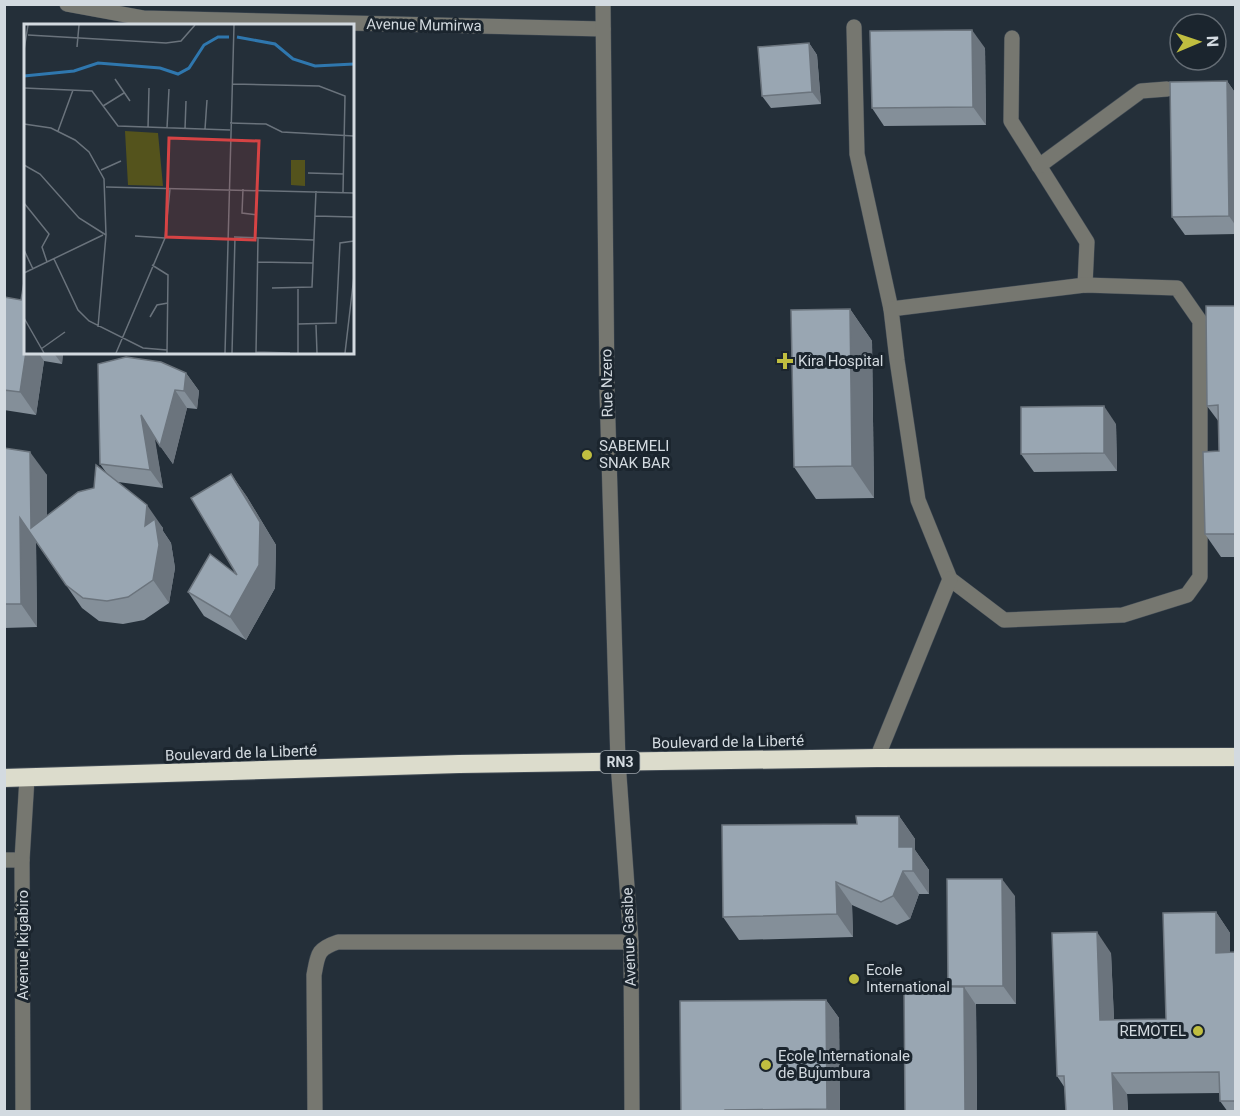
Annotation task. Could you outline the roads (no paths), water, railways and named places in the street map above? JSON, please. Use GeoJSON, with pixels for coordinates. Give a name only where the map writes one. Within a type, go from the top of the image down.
{"type":"FeatureCollection","features":[{"type":"Feature","properties":{"kind":"highway","name":"Boulevard de la Liberté"},"geometry":{"type":"LineString","coordinates":[[4,778],[618,762],[877,758],[1236,757]]}},
{"type":"Feature","properties":{"kind":"street","name":"Avenue Mumirwa"},"geometry":{"type":"LineString","coordinates":[[67,4],[143,18],[603,29]]}},
{"type":"Feature","properties":{"kind":"street","name":"Rue Nzero"},"geometry":{"type":"LineString","coordinates":[[603,4],[607,390],[618,762]]}},
{"type":"Feature","properties":{"kind":"street"},"geometry":{"type":"LineString","coordinates":[[854,27],[857,154],[891,309],[918,500],[950,579],[1004,620],[1123,615],[1187,595],[1200,577],[1200,321],[1177,288],[1084,285],[891,309]]}},
{"type":"Feature","properties":{"kind":"street"},"geometry":{"type":"LineString","coordinates":[[1012,38],[1011,121],[1087,242],[1084,285]]}},
{"type":"Feature","properties":{"kind":"street"},"geometry":{"type":"LineString","coordinates":[[1039,166],[1141,91],[1167,89]]}},
{"type":"Feature","properties":{"kind":"street"},"geometry":{"type":"LineString","coordinates":[[877,758],[950,579]]}},
{"type":"Feature","properties":{"kind":"street","name":"Avenue Gasibe"},"geometry":{"type":"LineString","coordinates":[[618,762],[631,942],[632,1112]]}},
{"type":"Feature","properties":{"kind":"street","name":"Avenue Ikigabiro"},"geometry":{"type":"LineString","coordinates":[[24,1112],[22,860],[27,778]]}},
{"type":"Feature","properties":{"kind":"street"},"geometry":{"type":"LineString","coordinates":[[4,860],[22,860]]}},
{"type":"Feature","properties":{"kind":"street"},"geometry":{"type":"LineString","coordinates":[[315,1112],[314,975],[318,953],[326,946],[338,942],[631,942]]}},
{"type":"Feature","properties":{"kind":"place","name":"Kira Hospital"},"geometry":{"type":"Point","coordinates":[785,361]}},
{"type":"Feature","properties":{"kind":"place","name":"SABEMELI SNAK BAR"},"geometry":{"type":"Point","coordinates":[587,455]}},
{"type":"Feature","properties":{"kind":"place","name":"Ecole International"},"geometry":{"type":"Point","coordinates":[854,979]}},
{"type":"Feature","properties":{"kind":"place","name":"REMOTEL"},"geometry":{"type":"Point","coordinates":[1198,1031]}},
{"type":"Feature","properties":{"kind":"place","name":"Ecole Internationale de Bujumbura"},"geometry":{"type":"Point","coordinates":[766,1065]}}]}
